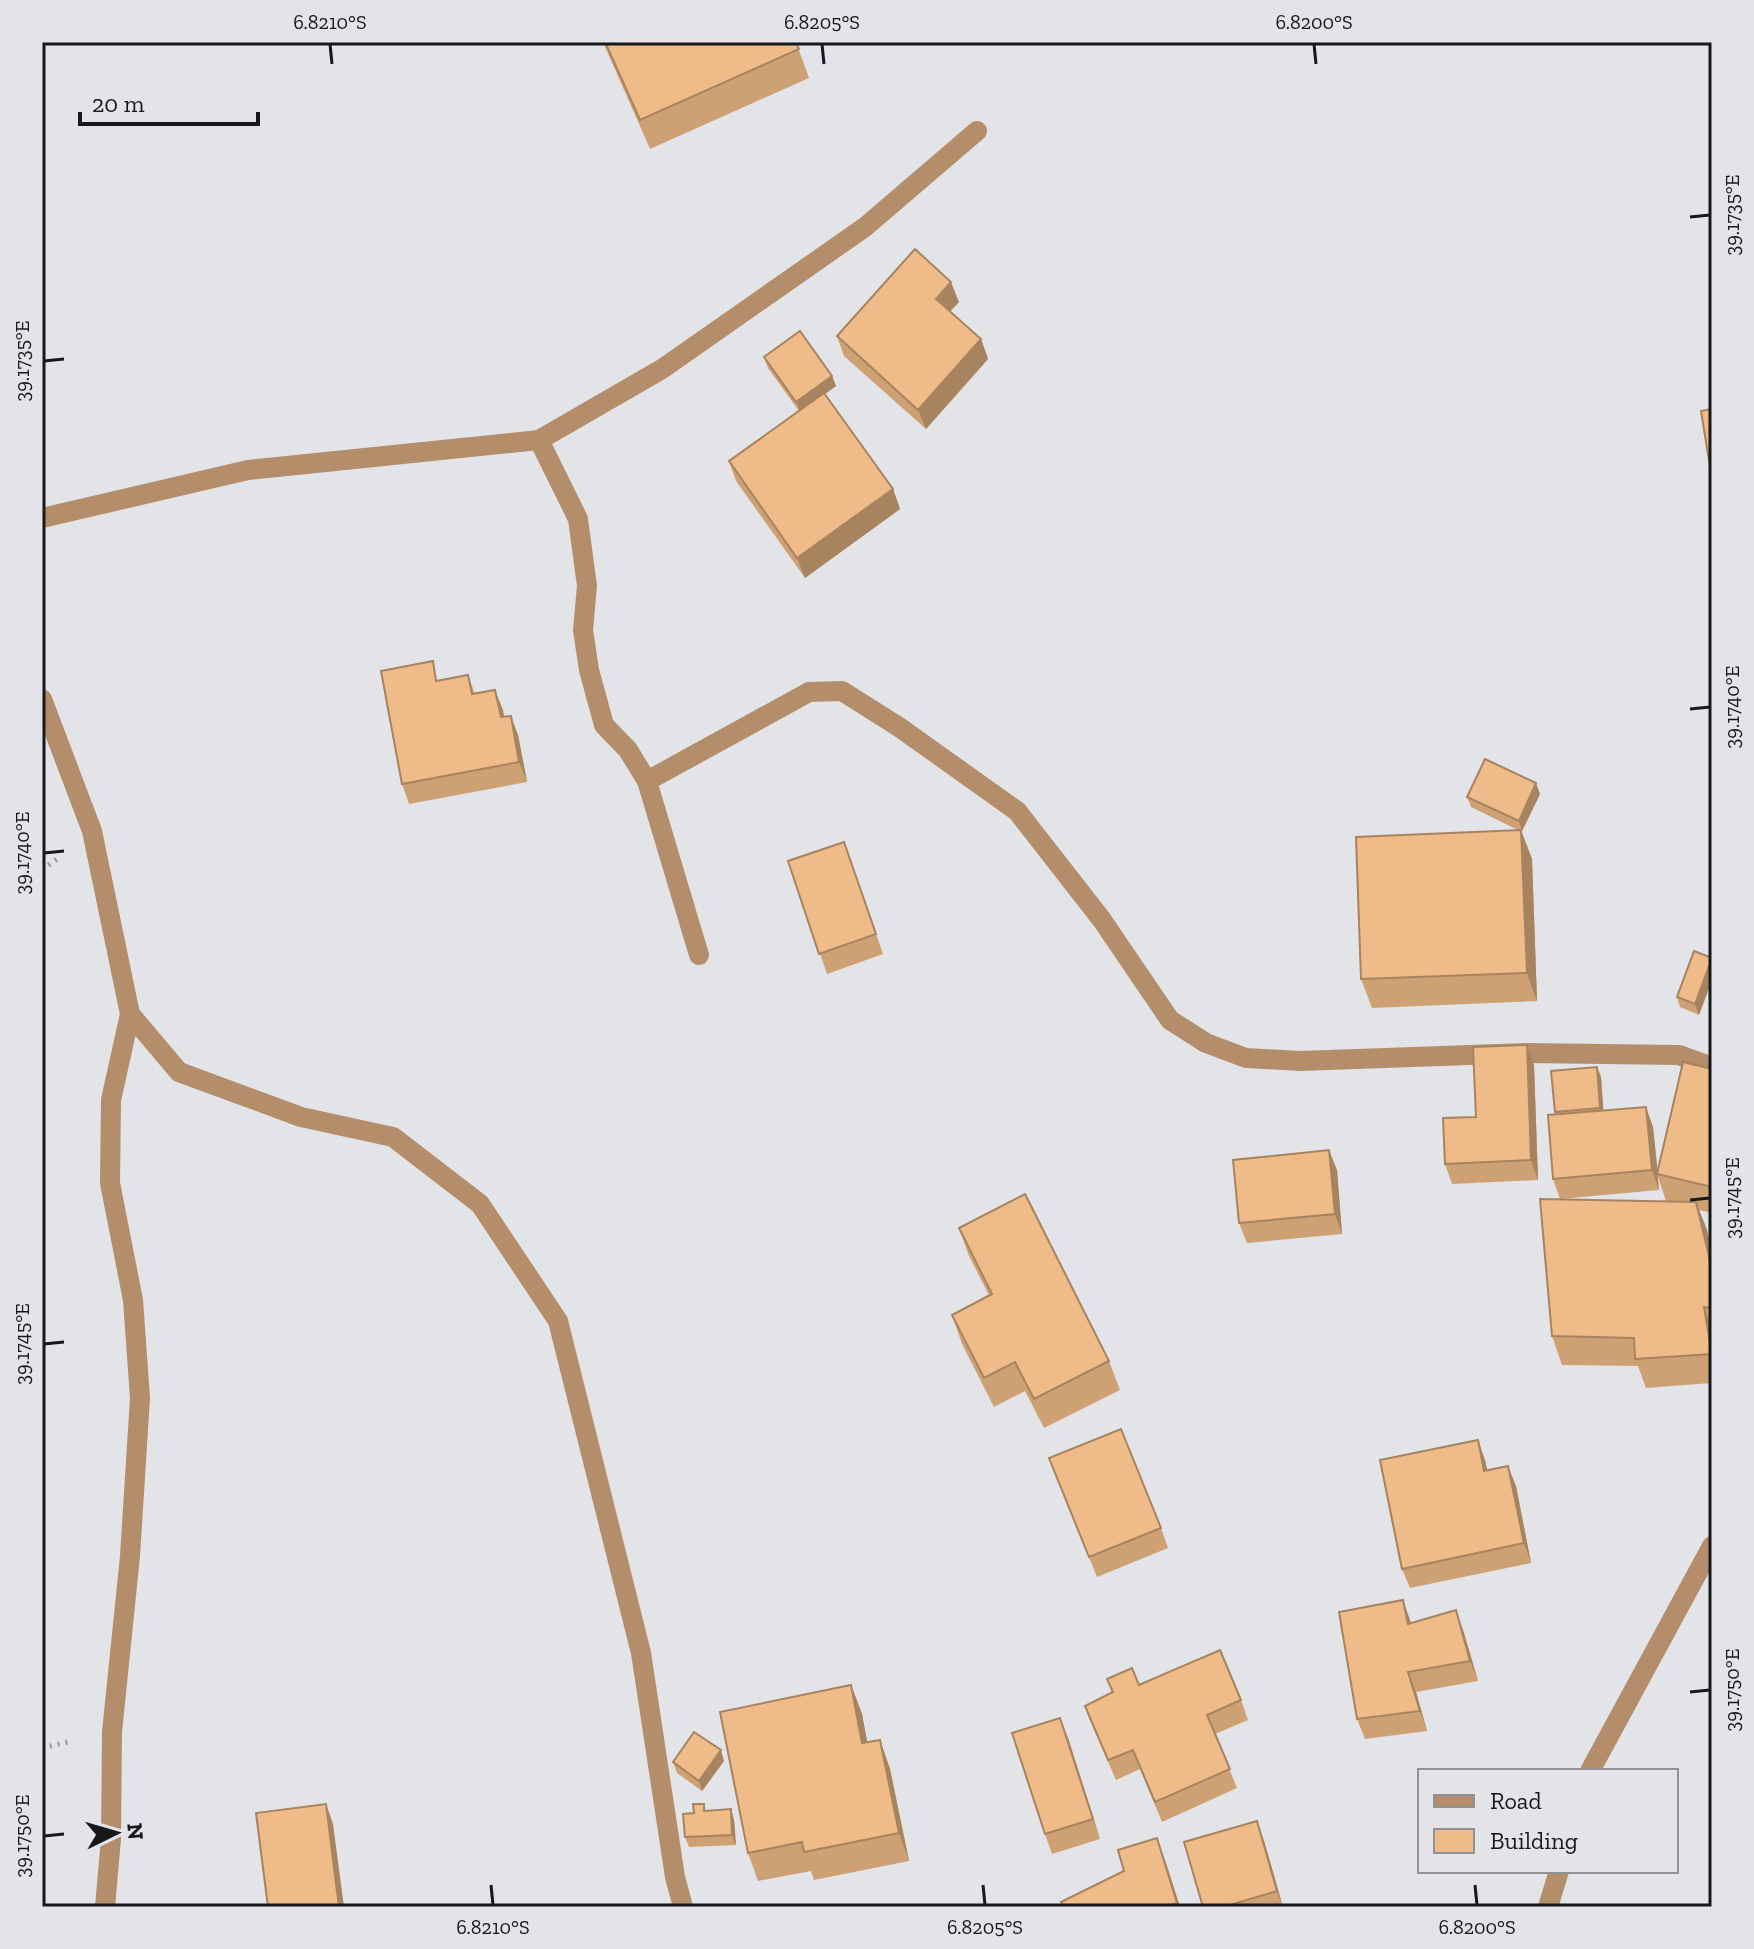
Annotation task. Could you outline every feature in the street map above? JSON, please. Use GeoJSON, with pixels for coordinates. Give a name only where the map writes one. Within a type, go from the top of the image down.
{"type":"FeatureCollection","features":[{"type":"Feature","properties":{"kind":"street"},"geometry":{"type":"LineString","coordinates":[[42,518],[248,470],[539,440],[662,369],[865,227],[977,131]]}},
{"type":"Feature","properties":{"kind":"street"},"geometry":{"type":"LineString","coordinates":[[539,440],[578,519],[587,586],[583,630],[589,670],[604,725],[628,750],[647,781],[699,955]]}},
{"type":"Feature","properties":{"kind":"street"},"geometry":{"type":"LineString","coordinates":[[647,781],[809,692],[842,691],[899,727],[1017,811],[1102,920],[1170,1020],[1206,1043],[1246,1058],[1300,1061],[1526,1053],[1679,1055],[1712,1067]]}},
{"type":"Feature","properties":{"kind":"street"},"geometry":{"type":"LineString","coordinates":[[42,699],[92,831],[130,1014],[111,1100],[110,1183],[133,1300],[140,1398],[130,1556],[112,1732],[111,1839],[105,1907]]}},
{"type":"Feature","properties":{"kind":"street"},"geometry":{"type":"LineString","coordinates":[[130,1014],[179,1072],[301,1117],[393,1137],[480,1204],[558,1321],[641,1653],[675,1877],[683,1907]]}},
{"type":"Feature","properties":{"kind":"street"},"geometry":{"type":"LineString","coordinates":[[1591,1769],[1712,1546]]}},
{"type":"Feature","properties":{"kind":"street"},"geometry":{"type":"LineString","coordinates":[[1548,1907],[1558,1873]]}},
{"type":"Feature","properties":{"kind":"building"},"geometry":{"type":"Polygon","coordinates":[[[605,42],[796,42],[799,49],[640,120],[605,42]]]}},
{"type":"Feature","properties":{"kind":"building"},"geometry":{"type":"Polygon","coordinates":[[[915,249],[951,282],[936,299],[981,339],[918,410],[837,336],[915,249]]]}},
{"type":"Feature","properties":{"kind":"building"},"geometry":{"type":"Polygon","coordinates":[[[800,331],[832,376],[796,402],[764,357],[800,331]]]}},
{"type":"Feature","properties":{"kind":"building"},"geometry":{"type":"Polygon","coordinates":[[[824,393],[893,489],[797,558],[729,461],[824,393]]]}},
{"type":"Feature","properties":{"kind":"building"},"geometry":{"type":"Polygon","coordinates":[[[1712,409],[1712,479],[1701,411],[1712,409]]]}},
{"type":"Feature","properties":{"kind":"building"},"geometry":{"type":"Polygon","coordinates":[[[433,661],[436,681],[468,675],[472,694],[495,690],[501,717],[511,716],[519,762],[402,784],[381,671],[433,661]]]}},
{"type":"Feature","properties":{"kind":"building"},"geometry":{"type":"Polygon","coordinates":[[[1485,759],[1536,783],[1519,821],[1467,797],[1485,759]]]}},
{"type":"Feature","properties":{"kind":"building"},"geometry":{"type":"Polygon","coordinates":[[[1521,830],[1527,973],[1361,979],[1356,837],[1521,830]]]}},
{"type":"Feature","properties":{"kind":"building"},"geometry":{"type":"Polygon","coordinates":[[[844,842],[876,934],[819,954],[788,861],[844,842]]]}},
{"type":"Feature","properties":{"kind":"building"},"geometry":{"type":"Polygon","coordinates":[[[1694,951],[1712,958],[1695,1004],[1677,997],[1694,951]]]}},
{"type":"Feature","properties":{"kind":"building"},"geometry":{"type":"Polygon","coordinates":[[[1527,1045],[1531,1160],[1445,1164],[1443,1118],[1476,1117],[1473,1047],[1527,1045]]]}},
{"type":"Feature","properties":{"kind":"building"},"geometry":{"type":"Polygon","coordinates":[[[1683,1062],[1712,1069],[1712,1187],[1657,1174],[1683,1062]]]}},
{"type":"Feature","properties":{"kind":"building"},"geometry":{"type":"Polygon","coordinates":[[[1597,1067],[1600,1108],[1555,1112],[1551,1071],[1597,1067]]]}},
{"type":"Feature","properties":{"kind":"building"},"geometry":{"type":"Polygon","coordinates":[[[1646,1107],[1652,1170],[1553,1179],[1548,1115],[1646,1107]]]}},
{"type":"Feature","properties":{"kind":"building"},"geometry":{"type":"Polygon","coordinates":[[[1329,1150],[1335,1214],[1239,1223],[1233,1160],[1329,1150]]]}},
{"type":"Feature","properties":{"kind":"building"},"geometry":{"type":"Polygon","coordinates":[[[1025,1194],[1109,1361],[1034,1399],[1015,1362],[984,1378],[952,1315],[992,1294],[959,1228],[1025,1194]]]}},
{"type":"Feature","properties":{"kind":"building"},"geometry":{"type":"Polygon","coordinates":[[[1540,1199],[1696,1202],[1712,1269],[1712,1308],[1704,1307],[1712,1354],[1635,1359],[1634,1338],[1552,1336],[1540,1199]]]}},
{"type":"Feature","properties":{"kind":"building"},"geometry":{"type":"Polygon","coordinates":[[[1121,1429],[1161,1528],[1089,1557],[1049,1458],[1121,1429]]]}},
{"type":"Feature","properties":{"kind":"building"},"geometry":{"type":"Polygon","coordinates":[[[1478,1440],[1484,1471],[1508,1466],[1524,1543],[1402,1569],[1380,1460],[1478,1440]]]}},
{"type":"Feature","properties":{"kind":"building"},"geometry":{"type":"Polygon","coordinates":[[[1403,1600],[1408,1624],[1456,1610],[1470,1661],[1408,1672],[1420,1711],[1357,1719],[1339,1612],[1403,1600]]]}},
{"type":"Feature","properties":{"kind":"building"},"geometry":{"type":"Polygon","coordinates":[[[1220,1650],[1241,1700],[1207,1715],[1230,1769],[1155,1802],[1133,1750],[1108,1760],[1085,1706],[1113,1692],[1107,1679],[1132,1668],[1139,1685],[1220,1650]]]}},
{"type":"Feature","properties":{"kind":"building"},"geometry":{"type":"Polygon","coordinates":[[[851,1685],[862,1743],[880,1740],[899,1833],[804,1852],[802,1842],[748,1853],[720,1712],[851,1685]]]}},
{"type":"Feature","properties":{"kind":"building"},"geometry":{"type":"Polygon","coordinates":[[[1060,1718],[1093,1819],[1045,1834],[1012,1733],[1060,1718]]]}},
{"type":"Feature","properties":{"kind":"building"},"geometry":{"type":"Polygon","coordinates":[[[694,1732],[721,1750],[699,1781],[673,1762],[694,1732]]]}},
{"type":"Feature","properties":{"kind":"building"},"geometry":{"type":"Polygon","coordinates":[[[326,1804],[339,1907],[268,1907],[256,1813],[326,1804]]]}},
{"type":"Feature","properties":{"kind":"building"},"geometry":{"type":"Polygon","coordinates":[[[693,1804],[704,1804],[704,1811],[731,1809],[732,1835],[685,1837],[683,1814],[694,1813],[693,1804]]]}},
{"type":"Feature","properties":{"kind":"building"},"geometry":{"type":"Polygon","coordinates":[[[1257,1821],[1277,1891],[1223,1907],[1203,1907],[1184,1842],[1257,1821]]]}},
{"type":"Feature","properties":{"kind":"building"},"geometry":{"type":"Polygon","coordinates":[[[1157,1838],[1177,1903],[1164,1907],[1064,1907],[1061,1902],[1124,1871],[1118,1850],[1157,1838]]]}}]}
